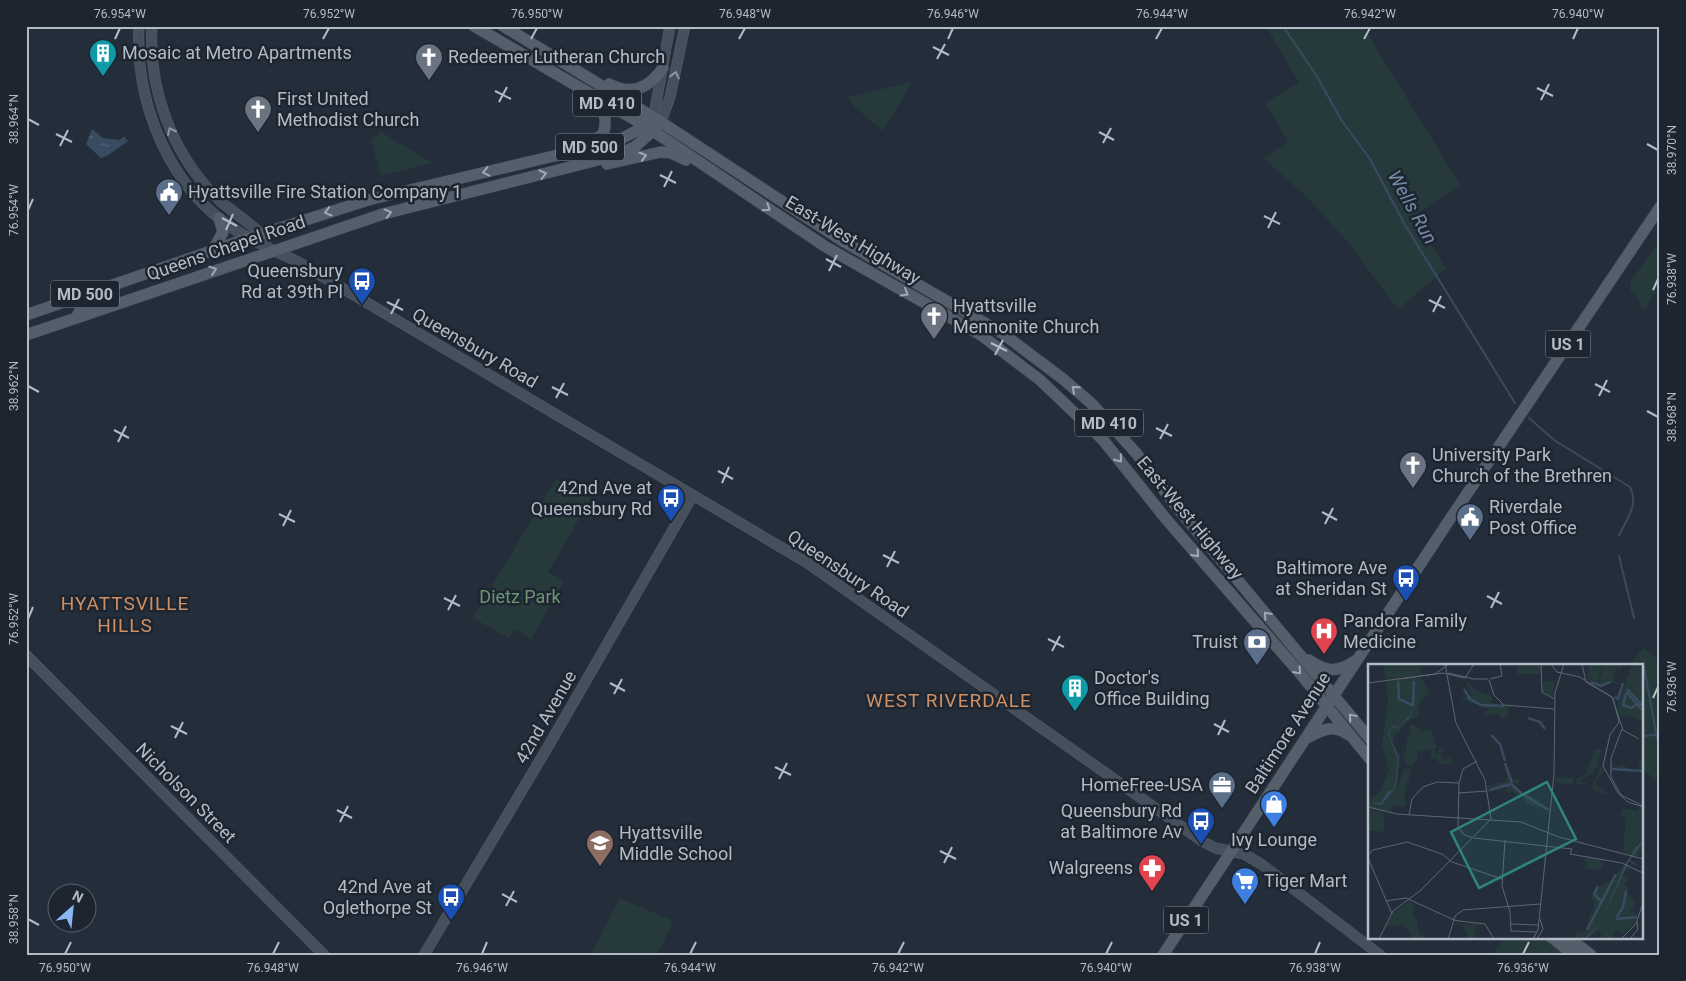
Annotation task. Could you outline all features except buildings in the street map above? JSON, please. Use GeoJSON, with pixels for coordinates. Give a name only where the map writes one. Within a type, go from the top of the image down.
{"type":"FeatureCollection","features":[{"type":"Feature","properties":{"kind":"main road","name":"East-West Highway"},"geometry":{"type":"LineString","coordinates":[[474,26],[644,125],[826,247],[980,335],[1040,380],[1102,440],[1166,519],[1331,701],[1368,737]]}},
{"type":"Feature","properties":{"kind":"main road"},"geometry":{"type":"LineString","coordinates":[[492,26],[499,29],[504,27]]}},
{"type":"Feature","properties":{"kind":"main road","name":"East-West Highway"},"geometry":{"type":"LineString","coordinates":[[504,27],[656,119],[841,240],[1002,333],[1063,379],[1092,404],[1136,453],[1175,505],[1298,652],[1353,738],[1368,757]]}},
{"type":"Feature","properties":{"kind":"main road"},"geometry":{"type":"LineString","coordinates":[[542,50],[616,87],[627,90],[646,87],[663,68]]}},
{"type":"Feature","properties":{"kind":"main road"},"geometry":{"type":"LineString","coordinates":[[518,52],[538,68],[590,99],[601,108],[606,122],[603,134],[591,143],[533,161]]}},
{"type":"Feature","properties":{"kind":"main road","name":"Queens Chapel Road"},"geometry":{"type":"LineString","coordinates":[[26,315],[261,234],[404,190],[617,141],[656,119]]}},
{"type":"Feature","properties":{"kind":"main road","name":"Queens Chapel Road"},"geometry":{"type":"LineString","coordinates":[[26,335],[274,249],[383,214],[628,151],[654,132],[656,119]]}},
{"type":"Feature","properties":{"kind":"main road"},"geometry":{"type":"LineString","coordinates":[[578,165],[619,162],[651,153],[670,153],[726,181]]}},
{"type":"Feature","properties":{"kind":"main road","name":"Baltimore Avenue"},"geometry":{"type":"LineString","coordinates":[[1163,955],[1358,658],[1660,207]]}},
{"type":"Feature","properties":{"kind":"main road"},"geometry":{"type":"LineString","coordinates":[[213,250],[223,232],[219,218]]}},
{"type":"Feature","properties":{"kind":"main road"},"geometry":{"type":"LineString","coordinates":[[75,318],[81,309],[97,299],[98,290]]}},
{"type":"Feature","properties":{"kind":"main road"},"geometry":{"type":"LineString","coordinates":[[1298,652],[1317,666],[1330,671],[1343,668],[1358,658]]}},
{"type":"Feature","properties":{"kind":"main road"},"geometry":{"type":"LineString","coordinates":[[1306,738],[1317,732],[1332,728],[1344,732],[1353,738]]}},
{"type":"Feature","properties":{"kind":"main road"},"geometry":{"type":"LineString","coordinates":[[1553,938],[1583,953]]}},
{"type":"Feature","properties":{"kind":"main road"},"geometry":{"type":"LineString","coordinates":[[1569,938],[1583,953]]}},
{"type":"Feature","properties":{"kind":"street","name":"Queensbury Road"},"geometry":{"type":"LineString","coordinates":[[139,26],[140,74],[149,107],[164,147],[192,191],[219,218],[249,238],[274,249],[693,494],[824,575],[1202,841],[1215,848],[1232,850],[1261,864],[1380,955]]}},
{"type":"Feature","properties":{"kind":"street","name":"Queensbury Road"},"geometry":{"type":"LineString","coordinates":[[152,26],[152,59],[159,95],[166,118],[183,154],[199,178],[217,198],[261,234],[274,249]]}},
{"type":"Feature","properties":{"kind":"street"},"geometry":{"type":"LineString","coordinates":[[656,119],[670,26]]}},
{"type":"Feature","properties":{"kind":"street"},"geometry":{"type":"LineString","coordinates":[[656,119],[670,97],[685,26]]}},
{"type":"Feature","properties":{"kind":"street"},"geometry":{"type":"LineString","coordinates":[[182,177],[186,168],[183,154]]}},
{"type":"Feature","properties":{"kind":"street","name":"42nd Avenue"},"geometry":{"type":"LineString","coordinates":[[424,955],[549,745],[693,494]]}},
{"type":"Feature","properties":{"kind":"street","name":"Nicholson Street"},"geometry":{"type":"LineString","coordinates":[[26,655],[324,955]]}},
{"type":"Feature","properties":{"kind":"green space"},"geometry":{"type":"Polygon","coordinates":[[[1266,26],[1363,26],[1460,185],[1412,217],[1446,268],[1398,310],[1348,242],[1306,196],[1263,158],[1288,142],[1265,103],[1299,82],[1266,26]]]}},
{"type":"Feature","properties":{"kind":"green space"},"geometry":{"type":"Polygon","coordinates":[[[912,82],[883,131],[855,107],[848,97],[912,82]]]}},
{"type":"Feature","properties":{"kind":"green space"},"geometry":{"type":"Polygon","coordinates":[[[381,132],[432,163],[381,176],[371,140],[381,132]]]}},
{"type":"Feature","properties":{"kind":"green space"},"geometry":{"type":"Polygon","coordinates":[[[1660,240],[1660,286],[1643,311],[1637,296],[1630,290],[1631,281],[1660,240]]]}},
{"type":"Feature","properties":{"kind":"green space","name":"Dietz Park"},"geometry":{"type":"Polygon","coordinates":[[[556,479],[591,498],[548,572],[564,581],[531,639],[514,629],[509,638],[473,618],[556,479]]]}},
{"type":"Feature","properties":{"kind":"green space"},"geometry":{"type":"Polygon","coordinates":[[[1643,648],[1660,661],[1660,783],[1644,771],[1644,664],[1631,664],[1643,648]]]}},
{"type":"Feature","properties":{"kind":"green space"},"geometry":{"type":"Polygon","coordinates":[[[620,898],[671,920],[672,924],[657,955],[591,955],[620,898]]]}},
{"type":"Feature","properties":{"kind":"green space"},"geometry":{"type":"Polygon","coordinates":[[[1506,938],[1543,938],[1565,955],[1491,955],[1506,938]]]}},
{"type":"Feature","properties":{"kind":"water"},"geometry":{"type":"Polygon","coordinates":[[[92,129],[103,138],[119,140],[124,137],[128,141],[107,156],[101,158],[86,144],[92,129]]]}},
{"type":"Feature","properties":{"kind":"waterway","name":"Wells Run"},"geometry":{"type":"LineString","coordinates":[[1283,26],[1316,75],[1342,121],[1370,159],[1405,225],[1515,403]]}},
{"type":"Feature","properties":{"kind":"waterway","name":"Wells Run"},"geometry":{"type":"LineString","coordinates":[[1529,418],[1554,440],[1630,487],[1633,506],[1619,535]]}},
{"type":"Feature","properties":{"kind":"waterway","name":"Wells Run"},"geometry":{"type":"LineString","coordinates":[[1619,556],[1634,618]]}},
{"type":"Feature","properties":{"kind":"waterway","name":"Wells Run"},"geometry":{"type":"LineString","coordinates":[[1644,667],[1660,754]]}},
{"type":"Feature","properties":{"kind":"waterway"},"geometry":{"type":"LineString","coordinates":[[1644,736],[1655,735]]}},
{"type":"Feature","properties":{"kind":"place","name":"Mosaic at Metro Apartments"},"geometry":{"type":"Point","coordinates":[103,77]}},
{"type":"Feature","properties":{"kind":"place","name":"Redeemer Lutheran Church"},"geometry":{"type":"Point","coordinates":[429,81]}},
{"type":"Feature","properties":{"kind":"place","name":"First United Methodist Church"},"geometry":{"type":"Point","coordinates":[258,133]}},
{"type":"Feature","properties":{"kind":"place","name":"Hyattsville Fire Station Company 1"},"geometry":{"type":"Point","coordinates":[169,216]}},
{"type":"Feature","properties":{"kind":"place","name":"Queensbury Rd at 39th Pl"},"geometry":{"type":"Point","coordinates":[362,305]}},
{"type":"Feature","properties":{"kind":"place","name":"Hyattsville Mennonite Church"},"geometry":{"type":"Point","coordinates":[934,340]}},
{"type":"Feature","properties":{"kind":"place","name":"University Park Church of the Brethren"},"geometry":{"type":"Point","coordinates":[1413,489]}},
{"type":"Feature","properties":{"kind":"place","name":"42nd Ave at Queensbury Rd"},"geometry":{"type":"Point","coordinates":[671,522]}},
{"type":"Feature","properties":{"kind":"place","name":"Riverdale Post Office"},"geometry":{"type":"Point","coordinates":[1470,541]}},
{"type":"Feature","properties":{"kind":"place","name":"Baltimore Ave at Sheridan St"},"geometry":{"type":"Point","coordinates":[1406,602]}},
{"type":"Feature","properties":{"kind":"place","name":"Pandora Family Medicine"},"geometry":{"type":"Point","coordinates":[1324,655]}},
{"type":"Feature","properties":{"kind":"place","name":"Truist"},"geometry":{"type":"Point","coordinates":[1257,666]}},
{"type":"Feature","properties":{"kind":"place","name":"Doctor's Office Building"},"geometry":{"type":"Point","coordinates":[1075,712]}},
{"type":"Feature","properties":{"kind":"place","name":"HomeFree-USA"},"geometry":{"type":"Point","coordinates":[1222,809]}},
{"type":"Feature","properties":{"kind":"place","name":"Ivy Lounge"},"geometry":{"type":"Point","coordinates":[1274,828]}},
{"type":"Feature","properties":{"kind":"place","name":"Queensbury Rd at Baltimore Av"},"geometry":{"type":"Point","coordinates":[1201,845]}},
{"type":"Feature","properties":{"kind":"place","name":"Hyattsville Middle School"},"geometry":{"type":"Point","coordinates":[600,867]}},
{"type":"Feature","properties":{"kind":"place","name":"Walgreens"},"geometry":{"type":"Point","coordinates":[1152,892]}},
{"type":"Feature","properties":{"kind":"place","name":"Tiger Mart"},"geometry":{"type":"Point","coordinates":[1245,905]}},
{"type":"Feature","properties":{"kind":"place","name":"42nd Ave at Oglethorpe St"},"geometry":{"type":"Point","coordinates":[451,921]}},
{"type":"Feature","properties":{"kind":"district","name":"HYATTSVILLE HILLS"},"geometry":{"type":"Point","coordinates":[125,614]}},
{"type":"Feature","properties":{"kind":"district","name":"WEST RIVERDALE"},"geometry":{"type":"Point","coordinates":[949,700]}}]}
